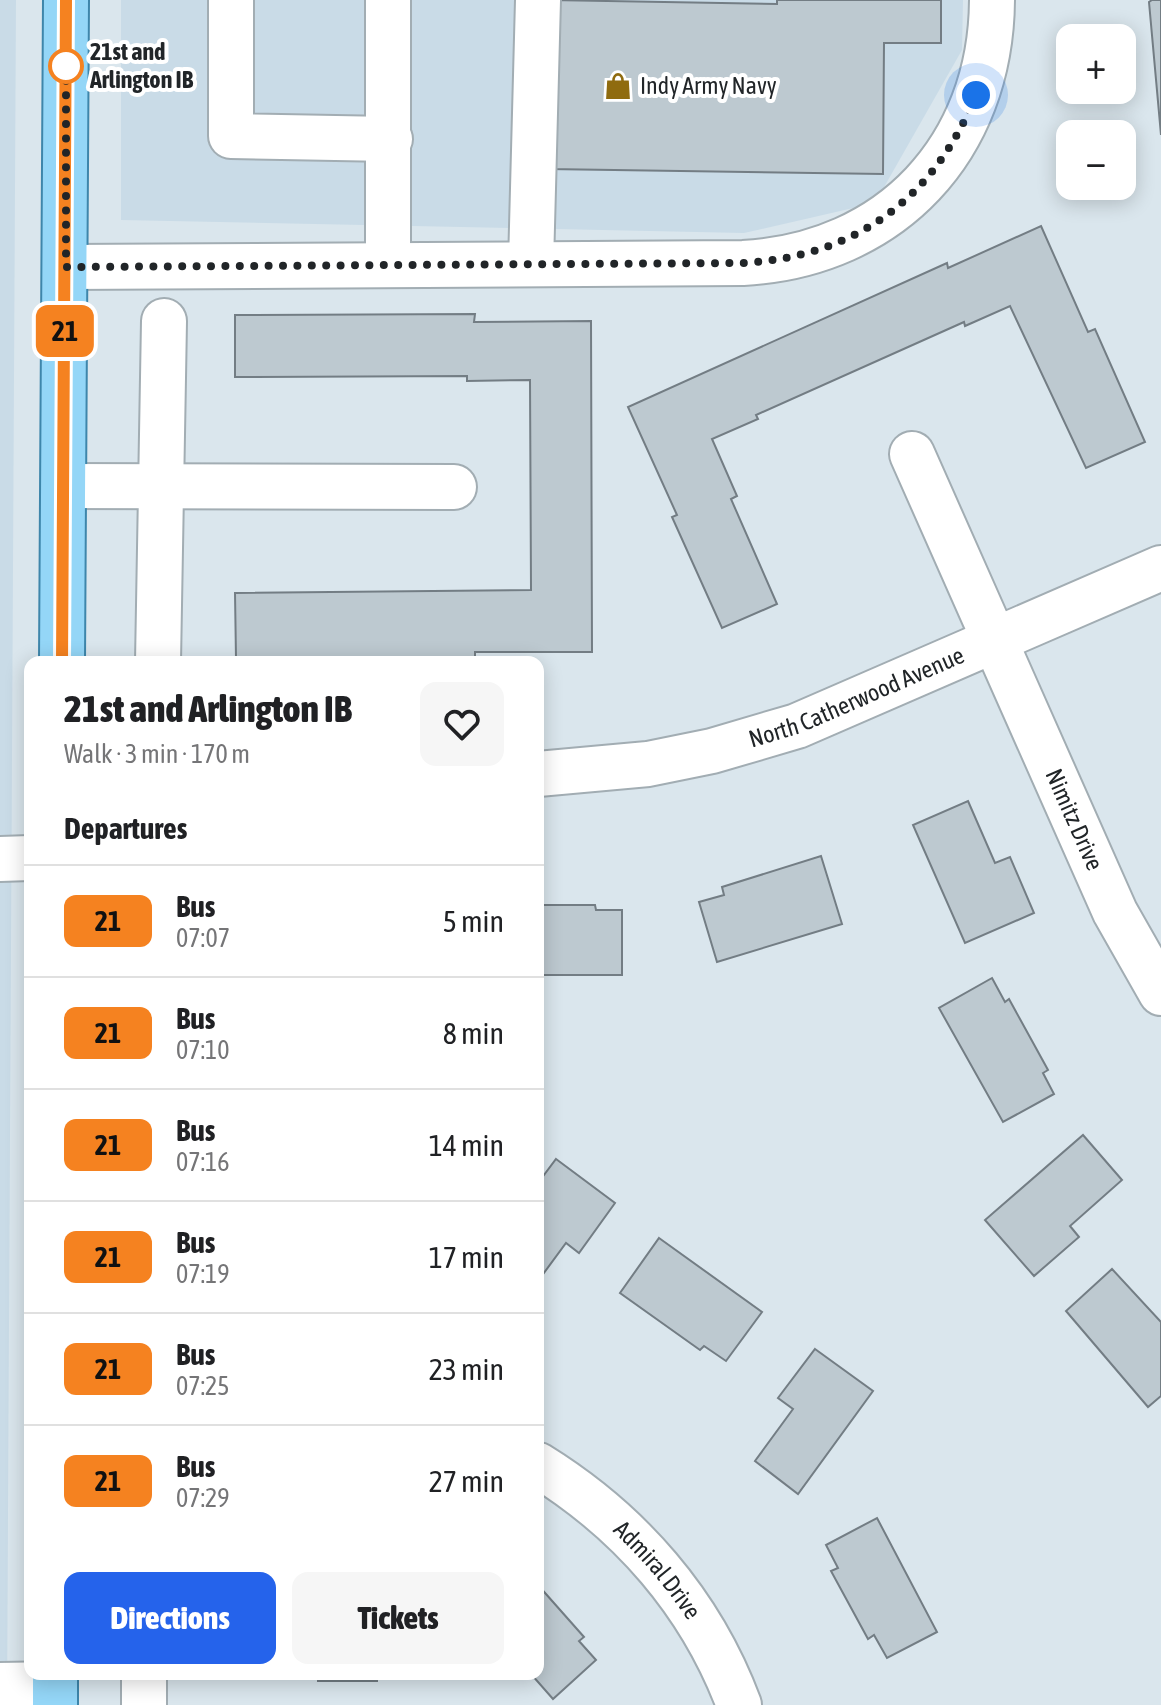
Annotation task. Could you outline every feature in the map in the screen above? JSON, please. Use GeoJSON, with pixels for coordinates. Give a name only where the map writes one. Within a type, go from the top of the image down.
{"type":"FeatureCollection","features":[{"type":"Feature","properties":{"kind":"main road"},"geometry":{"type":"LineString","coordinates":[[62,656],[66,0]]}},
{"type":"Feature","properties":{"kind":"street"},"geometry":{"type":"LineString","coordinates":[[231,0],[231,136],[390,139]]}},
{"type":"Feature","properties":{"kind":"street"},"geometry":{"type":"LineString","coordinates":[[388,0],[388,265]]}},
{"type":"Feature","properties":{"kind":"street"},"geometry":{"type":"LineString","coordinates":[[531,264],[538,0]]}},
{"type":"Feature","properties":{"kind":"street"},"geometry":{"type":"LineString","coordinates":[[66,267],[768,262],[831,247],[870,228],[921,187],[935,171],[968,115],[984,74],[992,0]]}},
{"type":"Feature","properties":{"kind":"street"},"geometry":{"type":"LineString","coordinates":[[158,656],[164,321]]}},
{"type":"Feature","properties":{"kind":"street","name":"Nimitz Drive"},"geometry":{"type":"LineString","coordinates":[[912,454],[1115,912],[1161,993]]}},
{"type":"Feature","properties":{"kind":"street"},"geometry":{"type":"LineString","coordinates":[[64,486],[454,487]]}},
{"type":"Feature","properties":{"kind":"street","name":"North Catherwood Avenue"},"geometry":{"type":"LineString","coordinates":[[544,773],[648,764],[763,737],[836,711],[1161,568]]}},
{"type":"Feature","properties":{"kind":"street"},"geometry":{"type":"LineString","coordinates":[[0,859],[24,858]]}},
{"type":"Feature","properties":{"kind":"street","name":"Admiral Drive"},"geometry":{"type":"LineString","coordinates":[[544,1468],[596,1506],[630,1535],[661,1568],[688,1604],[721,1661],[739,1705]]}},
{"type":"Feature","properties":{"kind":"street"},"geometry":{"type":"LineString","coordinates":[[144,1680],[144,1705]]}},
{"type":"Feature","properties":{"kind":"street"},"geometry":{"type":"LineString","coordinates":[[0,1685],[55,1688]]}},
{"type":"Feature","properties":{"kind":"shaded area"},"geometry":{"type":"Polygon","coordinates":[[[0,0],[16,0],[7,1705],[0,1705],[0,0]]]}},
{"type":"Feature","properties":{"kind":"shaded area"},"geometry":{"type":"Polygon","coordinates":[[[121,0],[963,0],[962,50],[875,203],[744,233],[121,220],[121,0]]]}},
{"type":"Feature","properties":{"kind":"building"},"geometry":{"type":"Polygon","coordinates":[[[550,0],[777,4],[777,0],[941,0],[941,43],[884,43],[883,174],[548,169],[550,0]]]}},
{"type":"Feature","properties":{"kind":"building"},"geometry":{"type":"Polygon","coordinates":[[[1161,0],[1161,135],[1149,2],[1161,0]]]}},
{"type":"Feature","properties":{"kind":"building"},"geometry":{"type":"Polygon","coordinates":[[[1041,226],[1088,332],[1095,329],[1145,442],[1086,468],[1010,306],[965,326],[964,322],[756,415],[758,419],[712,439],[737,496],[731,499],[777,604],[722,628],[672,517],[677,515],[628,407],[947,263],[948,268],[1041,226]]]}},
{"type":"Feature","properties":{"kind":"building"},"geometry":{"type":"Polygon","coordinates":[[[475,314],[474,322],[591,321],[592,652],[475,652],[475,656],[236,656],[235,593],[531,590],[530,380],[467,381],[467,376],[235,377],[235,315],[475,314]]]}},
{"type":"Feature","properties":{"kind":"building"},"geometry":{"type":"Polygon","coordinates":[[[968,801],[995,863],[1010,857],[1034,913],[965,943],[913,825],[968,801]]]}},
{"type":"Feature","properties":{"kind":"building"},"geometry":{"type":"Polygon","coordinates":[[[821,856],[842,924],[717,962],[699,902],[724,895],[722,887],[821,856]]]}},
{"type":"Feature","properties":{"kind":"building"},"geometry":{"type":"Polygon","coordinates":[[[544,905],[595,905],[596,910],[622,910],[622,975],[544,975],[544,905]]]}},
{"type":"Feature","properties":{"kind":"building"},"geometry":{"type":"Polygon","coordinates":[[[992,978],[1005,1002],[1009,999],[1048,1070],[1043,1073],[1054,1094],[1003,1122],[939,1008],[992,978]]]}},
{"type":"Feature","properties":{"kind":"building"},"geometry":{"type":"Polygon","coordinates":[[[1083,1135],[1122,1180],[1070,1226],[1079,1237],[1034,1276],[985,1220],[1083,1135]]]}},
{"type":"Feature","properties":{"kind":"building"},"geometry":{"type":"Polygon","coordinates":[[[556,1159],[615,1203],[579,1253],[566,1243],[544,1273],[544,1175],[556,1159]]]}},
{"type":"Feature","properties":{"kind":"building"},"geometry":{"type":"Polygon","coordinates":[[[659,1238],[762,1312],[726,1361],[704,1346],[700,1350],[620,1293],[659,1238]]]}},
{"type":"Feature","properties":{"kind":"building"},"geometry":{"type":"Polygon","coordinates":[[[1112,1269],[1161,1322],[1161,1396],[1148,1407],[1066,1311],[1112,1269]]]}},
{"type":"Feature","properties":{"kind":"building"},"geometry":{"type":"Polygon","coordinates":[[[815,1349],[873,1391],[798,1494],[755,1461],[793,1409],[778,1398],[815,1349]]]}},
{"type":"Feature","properties":{"kind":"building"},"geometry":{"type":"Polygon","coordinates":[[[877,1518],[937,1632],[887,1658],[874,1635],[868,1639],[831,1571],[838,1568],[826,1545],[877,1518]]]}},
{"type":"Feature","properties":{"kind":"building"},"geometry":{"type":"Polygon","coordinates":[[[544,1592],[584,1637],[579,1641],[596,1660],[553,1699],[536,1680],[544,1680],[544,1592]]]}},
{"type":"Feature","properties":{"kind":"building"},"geometry":{"type":"Polygon","coordinates":[[[318,1680],[377,1680],[377,1681],[318,1680]]]}},
{"type":"Feature","properties":{"kind":"bus line","name":"21"},"geometry":{"type":"LineString","coordinates":[[62,656],[66,0]]}},
{"type":"Feature","properties":{"kind":"place","name":"21st and Arlington IB"},"geometry":{"type":"Point","coordinates":[66,66]}},
{"type":"Feature","properties":{"kind":"place","name":"Indy Army Navy"},"geometry":{"type":"Point","coordinates":[618,86]}},
{"type":"Feature","properties":{"kind":"route"},"geometry":{"type":"LineString","coordinates":[[66,66],[66,59],[66,267],[743,263],[789,259],[831,247],[870,228],[921,187],[946,153],[976,95]]}}]}
